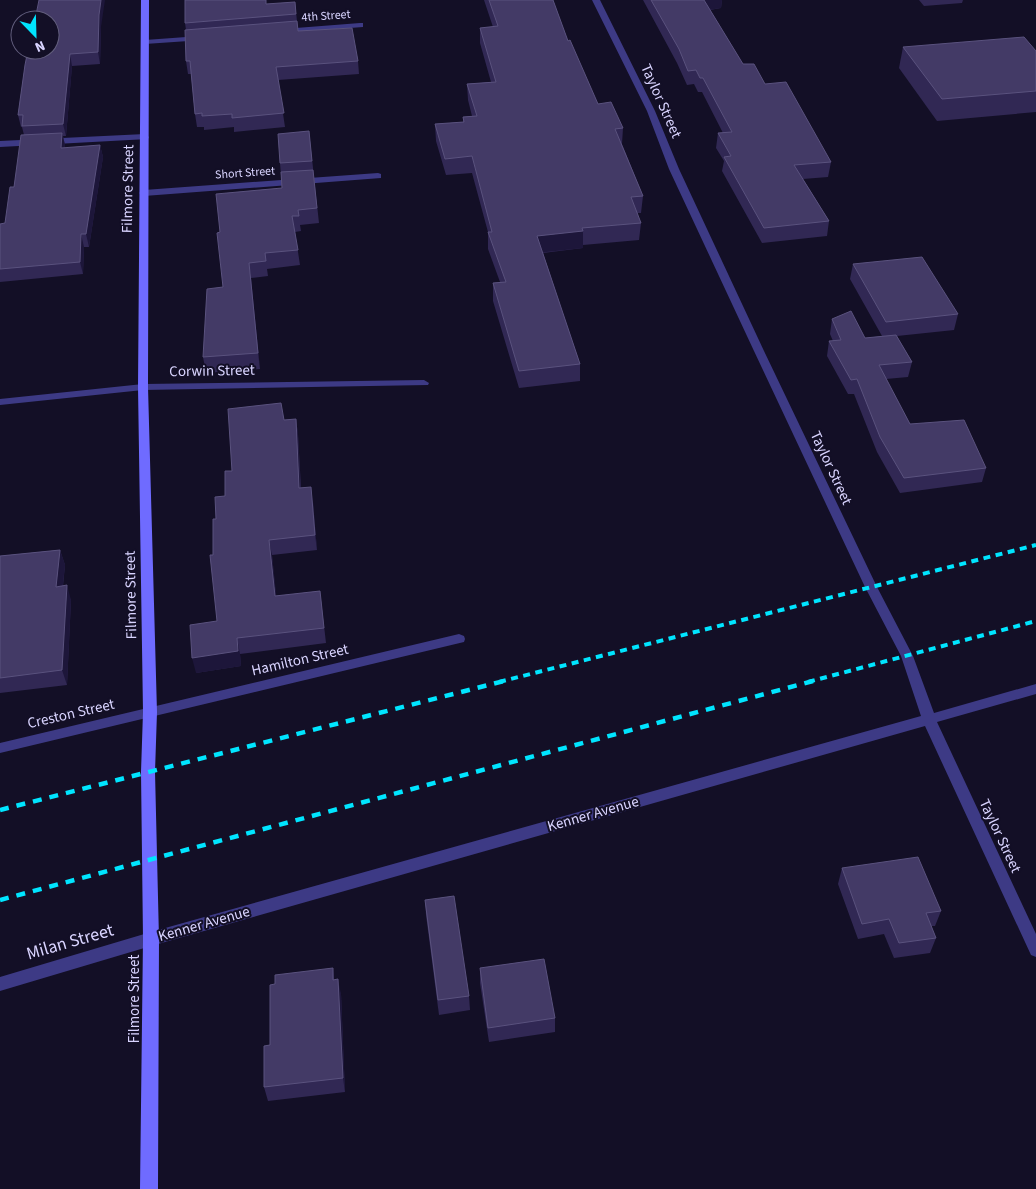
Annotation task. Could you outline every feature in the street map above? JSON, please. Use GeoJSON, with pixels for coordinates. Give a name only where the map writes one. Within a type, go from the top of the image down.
{"type":"FeatureCollection","features":[{"type":"Feature","properties":{"kind":"street","name":"Filmore Street"},"geometry":{"type":"LineString","coordinates":[[145,0],[143,387],[150,712],[148,782],[151,939],[149,1189]]}},
{"type":"Feature","properties":{"kind":"street","name":"Taylor Street"},"geometry":{"type":"LineString","coordinates":[[596,0],[651,111],[674,169],[775,386],[871,587],[907,656],[929,719],[1036,950]]}},
{"type":"Feature","properties":{"kind":"street","name":"4th Street"},"geometry":{"type":"LineString","coordinates":[[272,32],[360,25]]}},
{"type":"Feature","properties":{"kind":"street"},"geometry":{"type":"LineString","coordinates":[[145,42],[213,36]]}},
{"type":"Feature","properties":{"kind":"street"},"geometry":{"type":"LineString","coordinates":[[0,144],[145,137]]}},
{"type":"Feature","properties":{"kind":"street","name":"Short Street"},"geometry":{"type":"LineString","coordinates":[[144,193],[378,176]]}},
{"type":"Feature","properties":{"kind":"street","name":"Corwin Street"},"geometry":{"type":"LineString","coordinates":[[0,402],[143,387],[424,383]]}},
{"type":"Feature","properties":{"kind":"street","name":"Hamilton Street"},"geometry":{"type":"LineString","coordinates":[[150,712],[458,639]]}},
{"type":"Feature","properties":{"kind":"street","name":"Kenner Avenue"},"geometry":{"type":"LineString","coordinates":[[151,939],[1036,689]]}},
{"type":"Feature","properties":{"kind":"street","name":"Creston Street"},"geometry":{"type":"LineString","coordinates":[[0,748],[150,712]]}},
{"type":"Feature","properties":{"kind":"street","name":"Milan Street"},"geometry":{"type":"LineString","coordinates":[[0,984],[151,939]]}},
{"type":"Feature","properties":{"kind":"building"},"geometry":{"type":"Polygon","coordinates":[[[39,0],[101,0],[98,52],[70,54],[63,124],[22,126],[23,115],[18,115],[26,60],[60,60],[60,10],[37,10],[39,0]]]}},
{"type":"Feature","properties":{"kind":"building"},"geometry":{"type":"Polygon","coordinates":[[[185,0],[266,0],[266,4],[295,2],[296,14],[185,23],[185,0]]]}},
{"type":"Feature","properties":{"kind":"building"},"geometry":{"type":"Polygon","coordinates":[[[489,0],[553,0],[568,41],[570,40],[598,104],[611,102],[623,128],[615,129],[643,196],[631,197],[641,223],[582,228],[583,231],[537,236],[580,364],[519,371],[493,283],[506,282],[488,232],[492,232],[472,156],[445,159],[435,124],[464,122],[463,117],[477,116],[467,84],[496,82],[480,28],[498,26],[489,0]]]}},
{"type":"Feature","properties":{"kind":"building"},"geometry":{"type":"Polygon","coordinates":[[[651,0],[704,0],[743,64],[754,64],[765,84],[786,82],[831,162],[794,165],[829,221],[764,228],[724,157],[731,156],[718,133],[732,132],[703,78],[700,78],[696,70],[688,71],[679,49],[651,0]]]}},
{"type":"Feature","properties":{"kind":"building"},"geometry":{"type":"Polygon","coordinates":[[[297,21],[298,31],[352,28],[358,61],[276,67],[284,113],[232,118],[232,114],[202,116],[202,113],[195,114],[190,61],[186,61],[185,30],[297,21]]]}},
{"type":"Feature","properties":{"kind":"building"},"geometry":{"type":"Polygon","coordinates":[[[1024,37],[1036,51],[1036,91],[942,99],[903,47],[1024,37]]]}},
{"type":"Feature","properties":{"kind":"building"},"geometry":{"type":"Polygon","coordinates":[[[309,131],[312,161],[280,163],[278,134],[309,131]]]}},
{"type":"Feature","properties":{"kind":"building"},"geometry":{"type":"Polygon","coordinates":[[[62,133],[61,148],[100,145],[86,234],[81,234],[80,262],[0,269],[0,224],[5,223],[10,187],[14,187],[21,135],[62,133]]]}},
{"type":"Feature","properties":{"kind":"building"},"geometry":{"type":"Polygon","coordinates":[[[313,170],[317,208],[298,210],[299,216],[292,216],[298,250],[265,253],[266,261],[249,263],[258,353],[203,357],[207,289],[223,287],[217,233],[220,232],[216,194],[282,188],[281,172],[313,170]]]}},
{"type":"Feature","properties":{"kind":"building"},"geometry":{"type":"Polygon","coordinates":[[[922,257],[958,314],[886,322],[853,264],[922,257]]]}},
{"type":"Feature","properties":{"kind":"building"},"geometry":{"type":"Polygon","coordinates":[[[851,311],[865,338],[896,335],[912,362],[879,365],[910,424],[964,420],[986,468],[904,478],[880,437],[857,379],[851,380],[829,341],[841,340],[832,319],[851,311]]]}},
{"type":"Feature","properties":{"kind":"building"},"geometry":{"type":"Polygon","coordinates":[[[281,403],[284,420],[296,419],[299,488],[311,487],[315,535],[269,540],[275,596],[320,591],[324,628],[237,638],[238,651],[192,658],[190,625],[217,621],[210,555],[213,555],[213,519],[216,519],[215,497],[225,496],[225,471],[232,471],[228,409],[281,403]]]}},
{"type":"Feature","properties":{"kind":"building"},"geometry":{"type":"Polygon","coordinates":[[[60,550],[56,587],[67,585],[62,670],[0,678],[0,556],[60,550]]]}},
{"type":"Feature","properties":{"kind":"building"},"geometry":{"type":"Polygon","coordinates":[[[918,857],[941,911],[926,913],[936,938],[899,943],[889,919],[862,924],[842,868],[918,857]]]}},
{"type":"Feature","properties":{"kind":"building"},"geometry":{"type":"Polygon","coordinates":[[[454,896],[469,996],[438,1000],[425,900],[454,896]]]}},
{"type":"Feature","properties":{"kind":"building"},"geometry":{"type":"Polygon","coordinates":[[[544,959],[555,1018],[488,1028],[480,968],[544,959]]]}},
{"type":"Feature","properties":{"kind":"building"},"geometry":{"type":"Polygon","coordinates":[[[333,968],[333,980],[338,979],[343,1078],[264,1087],[264,1046],[270,1045],[270,985],[275,984],[275,975],[333,968]]]}},
{"type":"Feature","properties":{"kind":"railway"},"geometry":{"type":"LineString","coordinates":[[499,682],[1036,545]]}},
{"type":"Feature","properties":{"kind":"railway"},"geometry":{"type":"LineString","coordinates":[[808,682],[1036,621]]}},
{"type":"Feature","properties":{"kind":"railway"},"geometry":{"type":"LineString","coordinates":[[0,810],[504,681]]}},
{"type":"Feature","properties":{"kind":"railway"},"geometry":{"type":"LineString","coordinates":[[0,900],[813,681]]}}]}
